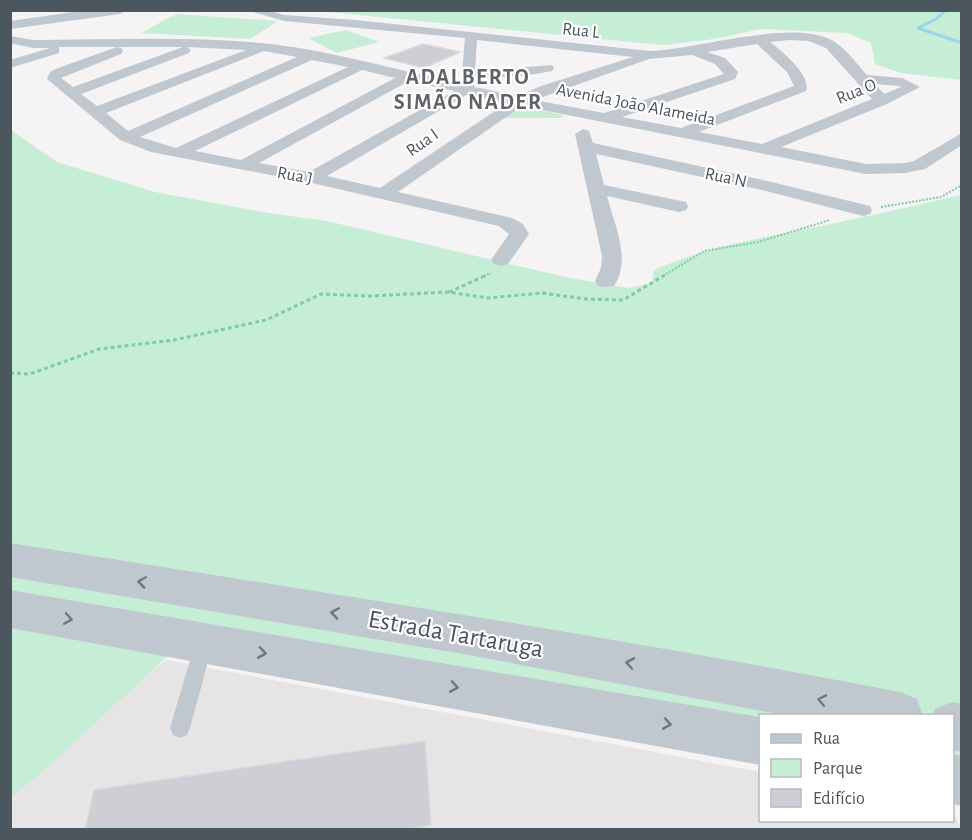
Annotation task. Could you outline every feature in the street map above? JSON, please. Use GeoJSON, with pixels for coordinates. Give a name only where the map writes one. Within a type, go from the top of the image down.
{"type":"FeatureCollection","features":[{"type":"Feature","properties":{"kind":"street"},"geometry":{"type":"LineString","coordinates":[[10,25],[120,10]]}},
{"type":"Feature","properties":{"kind":"street","name":"Rua L"},"geometry":{"type":"LineString","coordinates":[[251,10],[284,18],[471,36],[655,60],[760,40],[795,37],[818,39],[828,44],[882,101]]}},
{"type":"Feature","properties":{"kind":"street"},"geometry":{"type":"LineString","coordinates":[[290,43],[308,20]]}},
{"type":"Feature","properties":{"kind":"street"},"geometry":{"type":"LineString","coordinates":[[468,82],[471,36]]}},
{"type":"Feature","properties":{"kind":"street","name":"Avenida João Alameida"},"geometry":{"type":"LineString","coordinates":[[10,39],[31,44],[204,43],[263,47],[290,43],[312,55],[408,76],[468,82],[519,101],[578,114],[608,117],[876,170],[919,165],[962,138]]}},
{"type":"Feature","properties":{"kind":"street"},"geometry":{"type":"LineString","coordinates":[[681,133],[794,92],[801,87],[796,74],[760,40]]}},
{"type":"Feature","properties":{"kind":"street"},"geometry":{"type":"LineString","coordinates":[[71,93],[204,43]]}},
{"type":"Feature","properties":{"kind":"street"},"geometry":{"type":"LineString","coordinates":[[10,64],[72,44]]}},
{"type":"Feature","properties":{"kind":"street","name":"Rua J"},"geometry":{"type":"LineString","coordinates":[[135,44],[63,71],[54,79],[126,137],[148,146],[176,154],[312,178],[512,225],[519,234],[501,260]]}},
{"type":"Feature","properties":{"kind":"street"},"geometry":{"type":"LineString","coordinates":[[94,112],[263,47]]}},
{"type":"Feature","properties":{"kind":"street"},"geometry":{"type":"LineString","coordinates":[[608,117],[730,76],[731,72],[727,66],[695,52]]}},
{"type":"Feature","properties":{"kind":"street"},"geometry":{"type":"LineString","coordinates":[[126,137],[312,55]]}},
{"type":"Feature","properties":{"kind":"street","name":"Rua I"},"geometry":{"type":"LineString","coordinates":[[383,194],[519,101],[655,60]]}},
{"type":"Feature","properties":{"kind":"street"},"geometry":{"type":"LineString","coordinates":[[176,154],[362,66]]}},
{"type":"Feature","properties":{"kind":"street"},"geometry":{"type":"LineString","coordinates":[[312,178],[468,82],[547,68]]}},
{"type":"Feature","properties":{"kind":"street"},"geometry":{"type":"LineString","coordinates":[[243,165],[408,76]]}},
{"type":"Feature","properties":{"kind":"street","name":"Rua O"},"geometry":{"type":"LineString","coordinates":[[763,149],[913,87],[902,82],[862,79]]}},
{"type":"Feature","properties":{"kind":"street"},"geometry":{"type":"LineString","coordinates":[[542,105],[608,84]]}},
{"type":"Feature","properties":{"kind":"street"},"geometry":{"type":"LineString","coordinates":[[496,116],[578,114],[598,189],[612,256],[606,281]]}},
{"type":"Feature","properties":{"kind":"street","name":"Rua N"},"geometry":{"type":"LineString","coordinates":[[587,147],[763,185],[863,210]]}},
{"type":"Feature","properties":{"kind":"street"},"geometry":{"type":"LineString","coordinates":[[598,189],[679,206]]}},
{"type":"Feature","properties":{"kind":"street","name":"Estrada Tartaruga"},"geometry":{"type":"LineString","coordinates":[[10,560],[480,637],[729,681],[890,714]]}},
{"type":"Feature","properties":{"kind":"street"},"geometry":{"type":"LineString","coordinates":[[10,609],[759,741]]}},
{"type":"Feature","properties":{"kind":"lane"},"geometry":{"type":"LineString","coordinates":[[180,728],[204,643]]}},
{"type":"Feature","properties":{"kind":"path"},"geometry":{"type":"LineString","coordinates":[[10,374],[30,374],[99,349],[174,340],[266,320],[321,294],[369,296],[448,292],[488,298],[542,293],[586,299],[623,300],[704,251],[758,242]]}},
{"type":"Feature","properties":{"kind":"path"},"geometry":{"type":"LineString","coordinates":[[448,292],[496,271],[501,260]]}},
{"type":"Feature","properties":{"kind":"shaded area"},"geometry":{"type":"Polygon","coordinates":[[[167,660],[759,772],[759,822],[954,822],[954,812],[961,829],[11,829],[10,774],[33,750],[167,660]]]}},
{"type":"Feature","properties":{"kind":"green space"},"geometry":{"type":"Polygon","coordinates":[[[330,11],[961,11],[961,80],[901,73],[875,64],[871,43],[847,33],[761,29],[714,39],[664,45],[330,11]]]}},
{"type":"Feature","properties":{"kind":"green space"},"geometry":{"type":"Polygon","coordinates":[[[176,14],[278,21],[250,39],[141,33],[176,14]]]}},
{"type":"Feature","properties":{"kind":"green space"},"geometry":{"type":"Polygon","coordinates":[[[346,30],[379,42],[337,53],[308,38],[346,30]]]}},
{"type":"Feature","properties":{"kind":"green space"},"geometry":{"type":"Polygon","coordinates":[[[521,106],[563,115],[562,118],[500,118],[521,106]]]}},
{"type":"Feature","properties":{"kind":"green space"},"geometry":{"type":"Polygon","coordinates":[[[11,130],[57,162],[155,192],[268,213],[327,221],[570,278],[628,288],[652,283],[654,270],[706,251],[961,195],[961,797],[954,794],[954,714],[759,714],[759,738],[586,705],[189,636],[49,766],[11,797],[11,130]]]}},
{"type":"Feature","properties":{"kind":"building"},"geometry":{"type":"Polygon","coordinates":[[[423,44],[460,52],[424,68],[384,58],[423,44]]]}},
{"type":"Feature","properties":{"kind":"building"},"geometry":{"type":"Polygon","coordinates":[[[425,741],[431,825],[405,830],[85,830],[94,790],[425,741]]]}},
{"type":"Feature","properties":{"kind":"waterway"},"geometry":{"type":"LineString","coordinates":[[946,10],[936,19],[918,28],[962,43]]}},
{"type":"Feature","properties":{"kind":"district","name":"ADALBERTO SIMÃO NADER"},"geometry":{"type":"Point","coordinates":[468,88]}}]}
